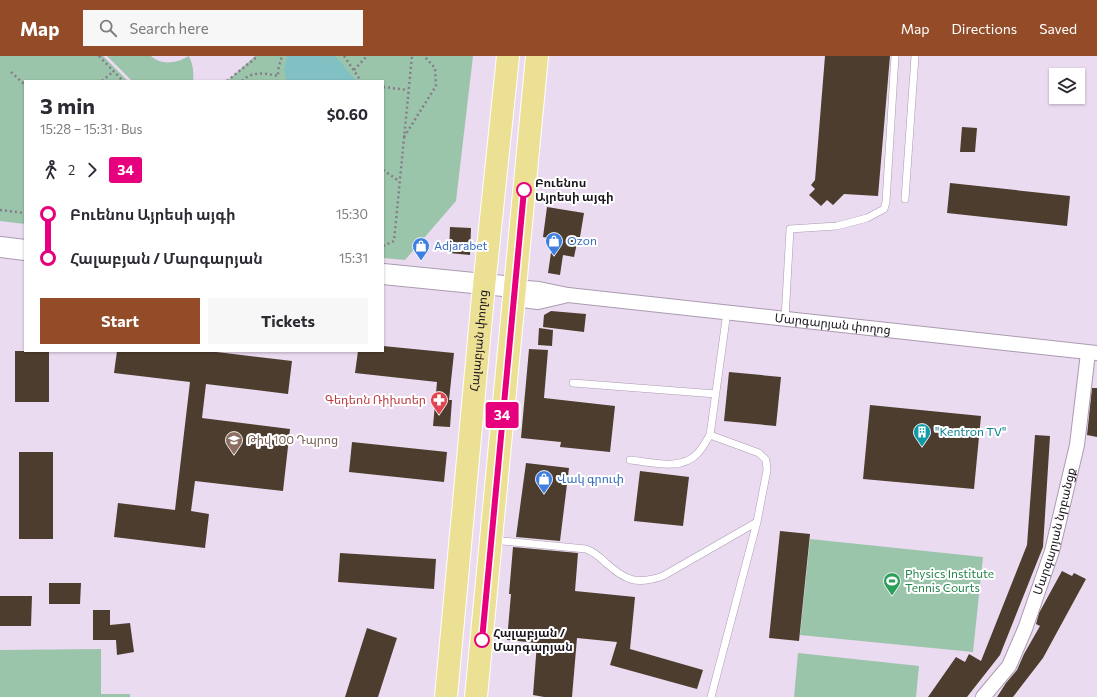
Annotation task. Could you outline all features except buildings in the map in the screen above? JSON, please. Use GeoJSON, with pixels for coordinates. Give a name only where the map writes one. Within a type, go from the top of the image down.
{"type":"FeatureCollection","features":[{"type":"Feature","properties":{"kind":"main road","name":"Հալաբյան փողոց"},"geometry":{"type":"LineString","coordinates":[[446,697],[484,290],[508,56]]}},
{"type":"Feature","properties":{"kind":"main road"},"geometry":{"type":"LineString","coordinates":[[476,697],[537,56]]}},
{"type":"Feature","properties":{"kind":"main road"},"geometry":{"type":"LineString","coordinates":[[0,238],[24,239]]}},
{"type":"Feature","properties":{"kind":"main road"},"geometry":{"type":"LineString","coordinates":[[0,247],[24,250]]}},
{"type":"Feature","properties":{"kind":"main road","name":"Մարգարյան փողոց"},"geometry":{"type":"LineString","coordinates":[[384,274],[484,290],[514,293]]}},
{"type":"Feature","properties":{"kind":"main road","name":"Մարգարյան փողոց"},"geometry":{"type":"LineString","coordinates":[[384,286],[484,290]]}},
{"type":"Feature","properties":{"kind":"street","name":"Մարգարյան փողոց"},"geometry":{"type":"LineString","coordinates":[[514,293],[538,302],[568,295],[1093,353]]}},
{"type":"Feature","properties":{"kind":"street","name":"Մարգարյան նրբանցք"},"geometry":{"type":"LineString","coordinates":[[983,697],[1009,666],[1025,629],[1052,552],[1077,446],[1093,353]]}},
{"type":"Feature","properties":{"kind":"lane"},"geometry":{"type":"LineString","coordinates":[[785,319],[790,229],[837,226],[867,218],[884,209],[886,202],[895,56]]}},
{"type":"Feature","properties":{"kind":"lane"},"geometry":{"type":"LineString","coordinates":[[905,199],[915,56]]}},
{"type":"Feature","properties":{"kind":"lane"},"geometry":{"type":"LineString","coordinates":[[630,460],[675,464],[687,460],[697,454],[710,435],[728,312]]}},
{"type":"Feature","properties":{"kind":"lane"},"geometry":{"type":"LineString","coordinates":[[573,383],[716,394]]}},
{"type":"Feature","properties":{"kind":"lane"},"geometry":{"type":"LineString","coordinates":[[710,435],[759,453],[766,460],[767,470],[757,522],[711,697]]}},
{"type":"Feature","properties":{"kind":"lane"},"geometry":{"type":"LineString","coordinates":[[491,540],[578,548],[592,551],[620,575],[630,580],[649,581],[663,576],[757,522]]}},
{"type":"Feature","properties":{"kind":"path"},"geometry":{"type":"LineString","coordinates":[[99,56],[123,80]]}},
{"type":"Feature","properties":{"kind":"path"},"geometry":{"type":"LineString","coordinates":[[228,80],[258,56]]}},
{"type":"Feature","properties":{"kind":"path"},"geometry":{"type":"LineString","coordinates":[[244,80],[255,74],[264,73],[278,76],[282,56]]}},
{"type":"Feature","properties":{"kind":"path"},"geometry":{"type":"LineString","coordinates":[[344,56],[361,80]]}},
{"type":"Feature","properties":{"kind":"path"},"geometry":{"type":"LineString","coordinates":[[354,70],[368,56]]}},
{"type":"Feature","properties":{"kind":"path"},"geometry":{"type":"LineString","coordinates":[[384,246],[394,241],[412,56]]}},
{"type":"Feature","properties":{"kind":"path"},"geometry":{"type":"LineString","coordinates":[[404,137],[436,86],[435,68],[424,56]]}},
{"type":"Feature","properties":{"kind":"path"},"geometry":{"type":"LineString","coordinates":[[103,80],[114,71]]}},
{"type":"Feature","properties":{"kind":"path"},"geometry":{"type":"LineString","coordinates":[[11,72],[24,84]]}},
{"type":"Feature","properties":{"kind":"path"},"geometry":{"type":"LineString","coordinates":[[384,87],[408,90]]}},
{"type":"Feature","properties":{"kind":"path"},"geometry":{"type":"LineString","coordinates":[[384,171],[399,181]]}},
{"type":"Feature","properties":{"kind":"path"},"geometry":{"type":"LineString","coordinates":[[0,210],[24,213]]}},
{"type":"Feature","properties":{"kind":"shaded area"},"geometry":{"type":"Polygon","coordinates":[[[0,56],[103,56],[127,80],[24,80],[24,224],[0,221],[0,56]]]}},
{"type":"Feature","properties":{"kind":"shaded area"},"geometry":{"type":"Polygon","coordinates":[[[107,56],[151,56],[160,61],[175,62],[189,56],[193,68],[193,80],[131,80],[107,56]]]}},
{"type":"Feature","properties":{"kind":"shaded area"},"geometry":{"type":"Polygon","coordinates":[[[255,56],[473,56],[456,201],[405,260],[384,258],[384,80],[228,80],[255,56]]]}},
{"type":"Feature","properties":{"kind":"shaded area"},"geometry":{"type":"Polygon","coordinates":[[[287,56],[334,56],[355,80],[287,80],[284,71],[287,56]]]}},
{"type":"Feature","properties":{"kind":"shaded area","name":"Physics Institute Tennis Courts"},"geometry":{"type":"Polygon","coordinates":[[[810,539],[983,557],[973,652],[800,635],[810,539]]]}},
{"type":"Feature","properties":{"kind":"shaded area"},"geometry":{"type":"Polygon","coordinates":[[[101,649],[101,694],[130,694],[130,697],[0,697],[0,650],[101,649]]]}},
{"type":"Feature","properties":{"kind":"shaded area"},"geometry":{"type":"Polygon","coordinates":[[[798,653],[919,666],[916,697],[794,697],[798,653]]]}},
{"type":"Feature","properties":{"kind":"bus line","name":"34"},"geometry":{"type":"LineString","coordinates":[[482,640],[524,190]]}},
{"type":"Feature","properties":{"kind":"place","name":"Բուենոս Այրեսի այգի"},"geometry":{"type":"Point","coordinates":[524,190]}},
{"type":"Feature","properties":{"kind":"place","name":"Ozon"},"geometry":{"type":"Point","coordinates":[554,256]}},
{"type":"Feature","properties":{"kind":"place","name":"Adjarabet"},"geometry":{"type":"Point","coordinates":[421,261]}},
{"type":"Feature","properties":{"kind":"place","name":"Գեդեոն Ռիխտեր"},"geometry":{"type":"Point","coordinates":[439,415]}},
{"type":"Feature","properties":{"kind":"place","name":"\"Kentron TV\""},"geometry":{"type":"Point","coordinates":[922,447]}},
{"type":"Feature","properties":{"kind":"place","name":"Թիվ 100 Դպրոց"},"geometry":{"type":"Point","coordinates":[234,455]}},
{"type":"Feature","properties":{"kind":"place","name":"Վակ գրուփ"},"geometry":{"type":"Point","coordinates":[544,494]}},
{"type":"Feature","properties":{"kind":"place","name":"Physics Institute Tennis Courts"},"geometry":{"type":"Point","coordinates":[892,596]}},
{"type":"Feature","properties":{"kind":"place","name":"Հալաբյան / Մարգարյան"},"geometry":{"type":"Point","coordinates":[482,640]}}]}
